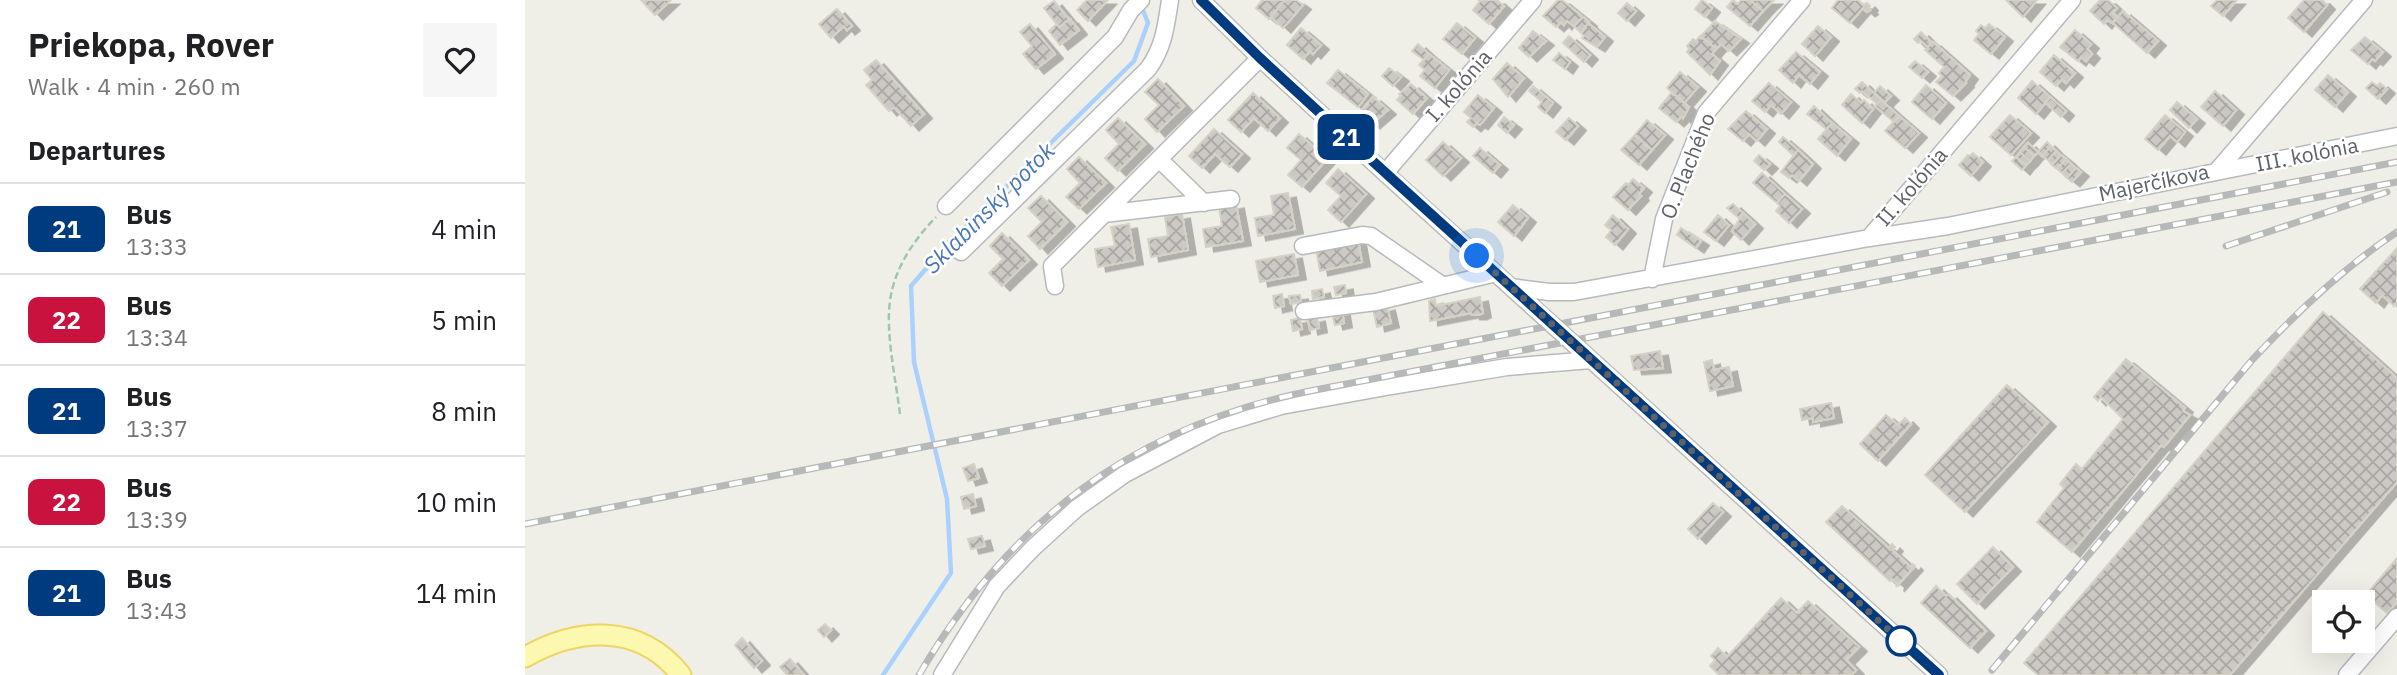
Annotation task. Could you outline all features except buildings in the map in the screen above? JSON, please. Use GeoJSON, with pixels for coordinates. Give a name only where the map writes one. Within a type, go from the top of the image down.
{"type":"FeatureCollection","features":[{"type":"Feature","properties":{"kind":"main road"},"geometry":{"type":"LineString","coordinates":[[525,657],[567,638],[612,635],[623,637],[661,655],[681,675]]}},
{"type":"Feature","properties":{"kind":"street"},"geometry":{"type":"LineString","coordinates":[[961,252],[1148,69],[1158,55],[1165,35],[1170,0]]}},
{"type":"Feature","properties":{"kind":"street"},"geometry":{"type":"LineString","coordinates":[[1201,0],[1385,173],[1939,675]]}},
{"type":"Feature","properties":{"kind":"street","name":"I. kolónia"},"geometry":{"type":"LineString","coordinates":[[1385,173],[1533,0]]}},
{"type":"Feature","properties":{"kind":"street","name":"O. Plachého"},"geometry":{"type":"LineString","coordinates":[[1652,279],[1664,219],[1706,113],[1802,0]]}},
{"type":"Feature","properties":{"kind":"street","name":"II. kolónia"},"geometry":{"type":"LineString","coordinates":[[1511,287],[1574,292],[1869,237],[2072,0]]}},
{"type":"Feature","properties":{"kind":"street","name":"Majerčíkova"},"geometry":{"type":"LineString","coordinates":[[1869,237],[1948,226],[2216,172],[2364,0]]}},
{"type":"Feature","properties":{"kind":"street"},"geometry":{"type":"LineString","coordinates":[[946,206],[1115,37],[1136,5]]}},
{"type":"Feature","properties":{"kind":"street"},"geometry":{"type":"LineString","coordinates":[[1055,286],[1052,266],[1260,58]]}},
{"type":"Feature","properties":{"kind":"street","name":"III. kolónia"},"geometry":{"type":"LineString","coordinates":[[2216,172],[2397,136]]}},
{"type":"Feature","properties":{"kind":"street"},"geometry":{"type":"LineString","coordinates":[[1159,159],[1204,203]]}},
{"type":"Feature","properties":{"kind":"street"},"geometry":{"type":"LineString","coordinates":[[1104,214],[1231,199]]}},
{"type":"Feature","properties":{"kind":"street"},"geometry":{"type":"LineString","coordinates":[[1303,246],[1361,235],[1370,236],[1442,285]]}},
{"type":"Feature","properties":{"kind":"street"},"geometry":{"type":"LineString","coordinates":[[1304,311],[1376,302],[1496,273]]}},
{"type":"Feature","properties":{"kind":"street"},"geometry":{"type":"LineString","coordinates":[[942,675],[997,586],[1077,508],[1125,474],[1218,425],[1281,406],[1386,387],[1507,367],[1591,360]]}},
{"type":"Feature","properties":{"kind":"street"},"geometry":{"type":"LineString","coordinates":[[2347,675],[2397,617]]}},
{"type":"Feature","properties":{"kind":"path"},"geometry":{"type":"LineString","coordinates":[[900,414],[890,332],[891,295],[907,252],[946,206]]}},
{"type":"Feature","properties":{"kind":"waterway","name":"Sklabinský potok"},"geometry":{"type":"LineString","coordinates":[[883,675],[951,573],[947,499],[914,362],[911,286],[945,247],[1134,61],[1148,23],[1141,5]]}},
{"type":"Feature","properties":{"kind":"railway"},"geometry":{"type":"LineString","coordinates":[[525,524],[2397,162]]}},
{"type":"Feature","properties":{"kind":"railway"},"geometry":{"type":"LineString","coordinates":[[919,675],[955,620],[994,570],[1036,527],[1083,488],[1133,456],[1187,429],[1246,407],[1310,391],[2397,182]]}},
{"type":"Feature","properties":{"kind":"railway"},"geometry":{"type":"LineString","coordinates":[[2226,246],[2387,192]]}},
{"type":"Feature","properties":{"kind":"railway"},"geometry":{"type":"LineString","coordinates":[[1992,670],[2253,359],[2321,291],[2397,232]]}},
{"type":"Feature","properties":{"kind":"bus line","name":"21"},"geometry":{"type":"LineString","coordinates":[[1201,0],[1367,156],[1939,675]]}},
{"type":"Feature","properties":{"kind":"route"},"geometry":{"type":"LineString","coordinates":[[1477,256],[1901,641]]}}]}
